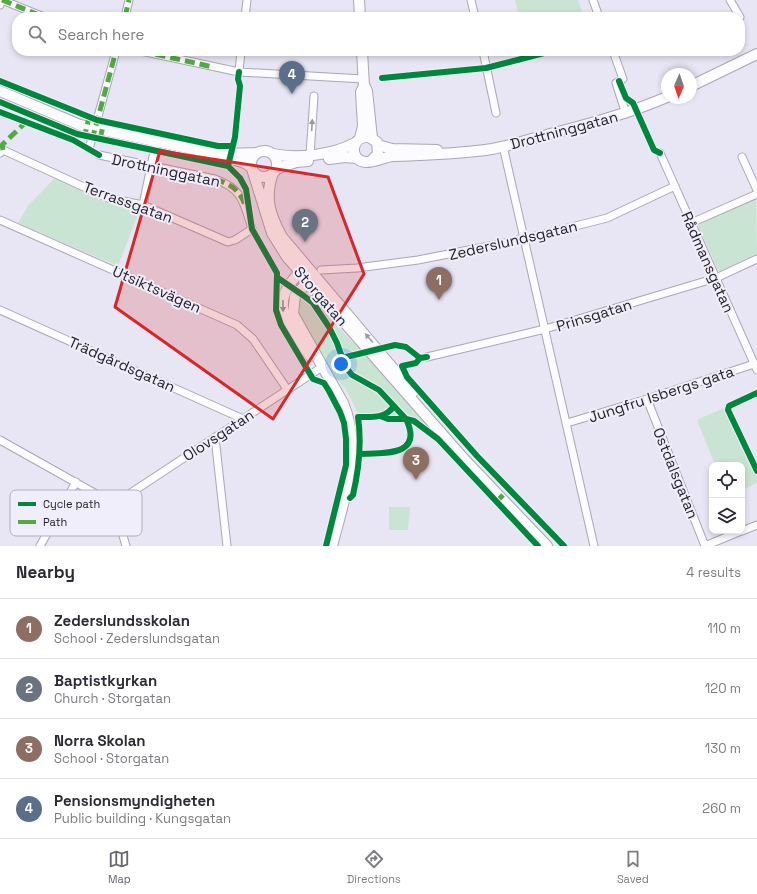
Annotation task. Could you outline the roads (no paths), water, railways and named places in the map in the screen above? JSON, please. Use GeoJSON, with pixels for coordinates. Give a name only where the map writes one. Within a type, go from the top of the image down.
{"type":"FeatureCollection","features":[{"type":"Feature","properties":{"kind":"main road"},"geometry":{"type":"LineString","coordinates":[[359,0],[360,12]]}},
{"type":"Feature","properties":{"kind":"main road"},"geometry":{"type":"LineString","coordinates":[[697,83],[757,54]]}},
{"type":"Feature","properties":{"kind":"main road"},"geometry":{"type":"LineString","coordinates":[[357,158],[354,151],[363,126],[361,92],[363,82],[362,56]]}},
{"type":"Feature","properties":{"kind":"main road"},"geometry":{"type":"LineString","coordinates":[[363,82],[367,91],[378,154],[372,160],[364,162],[357,158],[345,157],[322,161],[296,162],[263,177],[252,170],[250,161],[256,153],[266,150],[273,154],[286,156],[310,155],[338,152],[366,136],[375,142]]}},
{"type":"Feature","properties":{"kind":"main road","name":"Drottninggatan"},"geometry":{"type":"LineString","coordinates":[[0,91],[65,120],[156,142],[216,154],[245,163],[252,170]]}},
{"type":"Feature","properties":{"kind":"main road","name":"Drottninggatan"},"geometry":{"type":"LineString","coordinates":[[372,160],[385,157],[420,156],[503,146],[626,114],[661,99]]}},
{"type":"Feature","properties":{"kind":"main road","name":"Drottninggatan"},"geometry":{"type":"LineString","coordinates":[[375,142],[392,149],[459,152]]}},
{"type":"Feature","properties":{"kind":"main road","name":"Drottninggatan"},"geometry":{"type":"LineString","coordinates":[[216,154],[256,153]]}},
{"type":"Feature","properties":{"kind":"main road"},"geometry":{"type":"LineString","coordinates":[[273,154],[277,161],[274,171]]}},
{"type":"Feature","properties":{"kind":"main road","name":"Storgatan"},"geometry":{"type":"LineString","coordinates":[[252,170],[276,243],[303,270],[314,275],[468,455],[554,546]]}},
{"type":"Feature","properties":{"kind":"main road","name":"Storgatan"},"geometry":{"type":"LineString","coordinates":[[274,171],[267,193],[272,214],[282,238],[303,270]]}},
{"type":"Feature","properties":{"kind":"main road"},"geometry":{"type":"LineString","coordinates":[[303,270],[288,285],[284,294],[283,312],[296,337],[311,357],[322,366]]}},
{"type":"Feature","properties":{"kind":"main road"},"geometry":{"type":"LineString","coordinates":[[314,275],[295,296],[293,314],[343,402],[348,414],[353,452],[350,475],[332,546]]}},
{"type":"Feature","properties":{"kind":"main road","name":"Storgatan"},"geometry":{"type":"LineString","coordinates":[[314,275],[464,459],[547,546]]}},
{"type":"Feature","properties":{"kind":"street"},"geometry":{"type":"LineString","coordinates":[[0,5],[2,0],[32,12]]}},
{"type":"Feature","properties":{"kind":"street"},"geometry":{"type":"LineString","coordinates":[[126,12],[129,0]]}},
{"type":"Feature","properties":{"kind":"street"},"geometry":{"type":"LineString","coordinates":[[246,12],[247,0]]}},
{"type":"Feature","properties":{"kind":"street"},"geometry":{"type":"LineString","coordinates":[[472,0],[474,12]]}},
{"type":"Feature","properties":{"kind":"street"},"geometry":{"type":"LineString","coordinates":[[593,0],[597,12]]}},
{"type":"Feature","properties":{"kind":"street"},"geometry":{"type":"LineString","coordinates":[[730,0],[737,12]]}},
{"type":"Feature","properties":{"kind":"street"},"geometry":{"type":"LineString","coordinates":[[89,149],[115,56]]}},
{"type":"Feature","properties":{"kind":"street"},"geometry":{"type":"LineString","coordinates":[[164,56],[239,72],[363,82]]}},
{"type":"Feature","properties":{"kind":"street"},"geometry":{"type":"LineString","coordinates":[[239,72],[241,56]]}},
{"type":"Feature","properties":{"kind":"street"},"geometry":{"type":"LineString","coordinates":[[483,56],[496,113]]}},
{"type":"Feature","properties":{"kind":"street"},"geometry":{"type":"LineString","coordinates":[[615,56],[623,79],[616,84],[626,114]]}},
{"type":"Feature","properties":{"kind":"street"},"geometry":{"type":"LineString","coordinates":[[310,155],[314,96]]}},
{"type":"Feature","properties":{"kind":"street"},"geometry":{"type":"LineString","coordinates":[[143,205],[156,142]]}},
{"type":"Feature","properties":{"kind":"street"},"geometry":{"type":"LineString","coordinates":[[503,146],[594,546]]}},
{"type":"Feature","properties":{"kind":"street","name":"Terrassgatan"},"geometry":{"type":"LineString","coordinates":[[1,152],[108,198],[143,205],[228,242],[236,240],[252,229]]}},
{"type":"Feature","properties":{"kind":"street","name":"Rådmansgatan"},"geometry":{"type":"LineString","coordinates":[[660,153],[756,367]]}},
{"type":"Feature","properties":{"kind":"street","name":"Drottninggatan"},"geometry":{"type":"LineString","coordinates":[[99,155],[228,183],[242,198],[252,229]]}},
{"type":"Feature","properties":{"kind":"street"},"geometry":{"type":"LineString","coordinates":[[742,157],[757,190]]}},
{"type":"Feature","properties":{"kind":"street","name":"Zederslundsgatan"},"geometry":{"type":"LineString","coordinates":[[314,275],[418,260],[524,239],[607,218],[674,186]]}},
{"type":"Feature","properties":{"kind":"street"},"geometry":{"type":"LineString","coordinates":[[691,223],[757,194]]}},
{"type":"Feature","properties":{"kind":"street","name":"Utsiktsvägen"},"geometry":{"type":"LineString","coordinates":[[0,220],[237,325],[253,338],[287,389]]}},
{"type":"Feature","properties":{"kind":"street","name":"Prinsgatan"},"geometry":{"type":"LineString","coordinates":[[427,358],[545,329],[716,278],[757,259]]}},
{"type":"Feature","properties":{"kind":"street","name":"Trädgårdsgatan"},"geometry":{"type":"LineString","coordinates":[[0,310],[243,419]]}},
{"type":"Feature","properties":{"kind":"street","name":"Olovsgatan"},"geometry":{"type":"LineString","coordinates":[[135,490],[322,366]]}},
{"type":"Feature","properties":{"kind":"street","name":"Jungfru Isbergs gata"},"geometry":{"type":"LineString","coordinates":[[567,423],[756,367]]}},
{"type":"Feature","properties":{"kind":"street","name":"Ostdalsgatan"},"geometry":{"type":"LineString","coordinates":[[647,399],[705,546]]}},
{"type":"Feature","properties":{"kind":"street"},"geometry":{"type":"LineString","coordinates":[[215,437],[227,546]]}},
{"type":"Feature","properties":{"kind":"street"},"geometry":{"type":"LineString","coordinates":[[1,441],[90,490]]}},
{"type":"Feature","properties":{"kind":"street"},"geometry":{"type":"LineString","coordinates":[[72,490],[76,482]]}},
{"type":"Feature","properties":{"kind":"street"},"geometry":{"type":"LineString","coordinates":[[745,530],[757,525]]}},
{"type":"Feature","properties":{"kind":"street"},"geometry":{"type":"LineString","coordinates":[[705,546],[735,534]]}},
{"type":"Feature","properties":{"kind":"street"},"geometry":{"type":"LineString","coordinates":[[40,546],[46,536]]}},
{"type":"Feature","properties":{"kind":"street"},"geometry":{"type":"LineString","coordinates":[[123,536],[126,546]]}},
{"type":"Feature","properties":{"kind":"place","name":"Pensionsmyndigheten"},"geometry":{"type":"Point","coordinates":[292,94]}},
{"type":"Feature","properties":{"kind":"place","name":"Baptistkyrkan"},"geometry":{"type":"Point","coordinates":[305,242]}},
{"type":"Feature","properties":{"kind":"place","name":"Zederslundsskolan"},"geometry":{"type":"Point","coordinates":[439,300]}},
{"type":"Feature","properties":{"kind":"place","name":"Norra Skolan"},"geometry":{"type":"Point","coordinates":[416,480]}}]}
